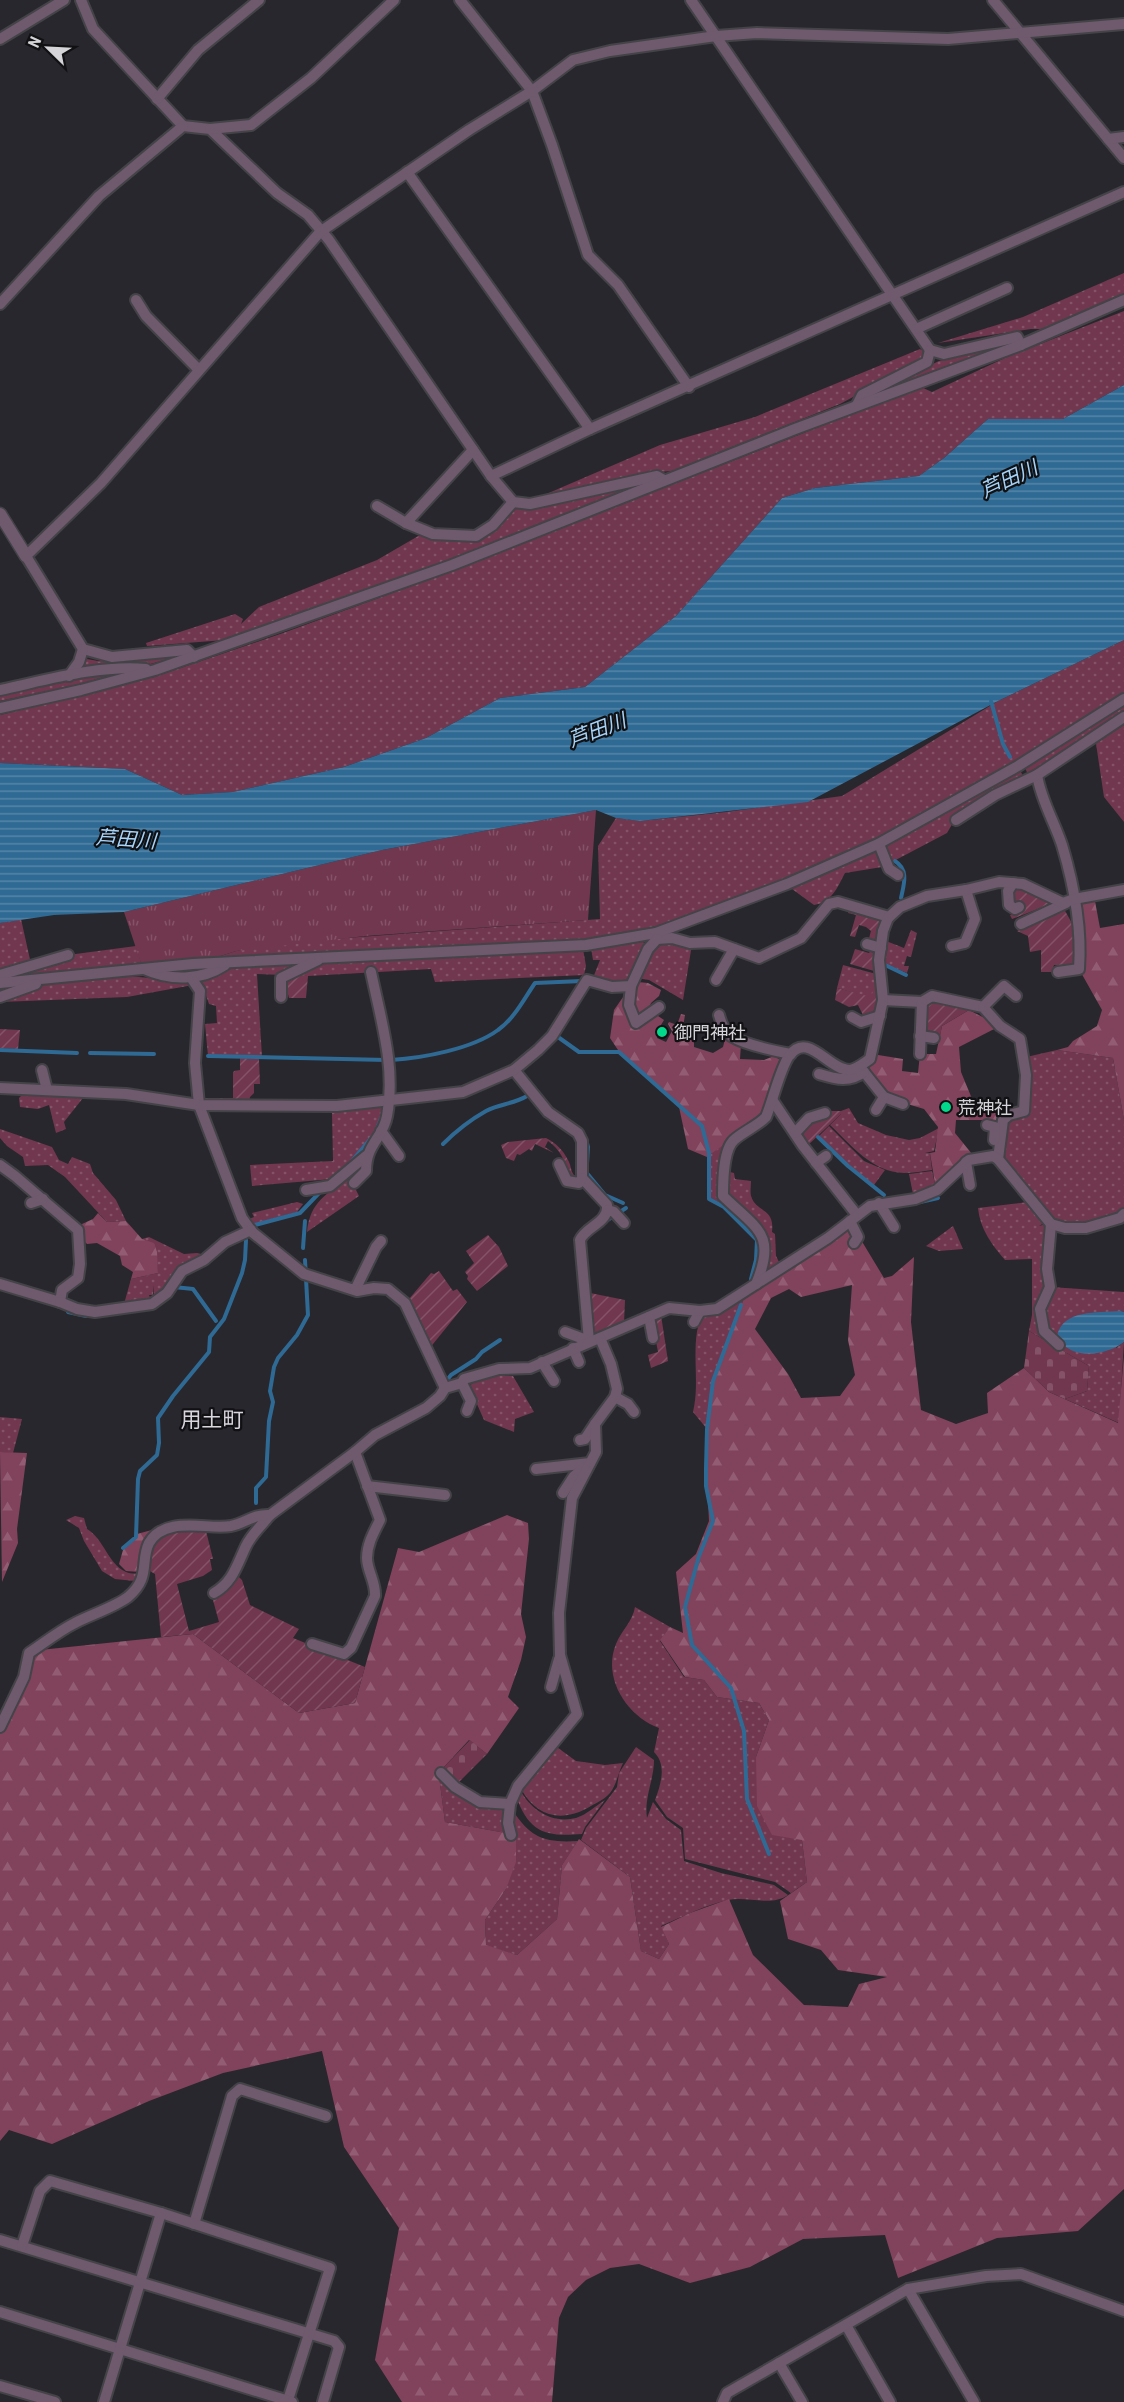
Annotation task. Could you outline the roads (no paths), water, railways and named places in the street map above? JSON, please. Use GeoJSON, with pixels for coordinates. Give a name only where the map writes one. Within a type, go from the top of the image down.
{"type":"FeatureCollection","features":[{"type":"Feature","properties":{"kind":"street"},"geometry":{"type":"LineString","coordinates":[[0,39],[64,0]]}},
{"type":"Feature","properties":{"kind":"street"},"geometry":{"type":"LineString","coordinates":[[81,0],[93,29],[183,126],[210,129],[251,125],[311,78],[394,0]]}},
{"type":"Feature","properties":{"kind":"street"},"geometry":{"type":"LineString","coordinates":[[157,99],[198,50],[259,0]]}},
{"type":"Feature","properties":{"kind":"street"},"geometry":{"type":"LineString","coordinates":[[460,0],[532,91],[552,144],[588,255],[618,285],[688,387]]}},
{"type":"Feature","properties":{"kind":"street"},"geometry":{"type":"LineString","coordinates":[[691,0],[930,350],[944,354],[1017,337],[1021,345]]}},
{"type":"Feature","properties":{"kind":"street"},"geometry":{"type":"LineString","coordinates":[[993,0],[1124,158]]}},
{"type":"Feature","properties":{"kind":"street"},"geometry":{"type":"LineString","coordinates":[[27,556],[100,483],[320,232],[469,130],[532,91],[573,60],[610,51],[716,36],[758,33],[948,39],[1124,24]]}},
{"type":"Feature","properties":{"kind":"street"},"geometry":{"type":"LineString","coordinates":[[0,304],[99,196],[183,126]]}},
{"type":"Feature","properties":{"kind":"street"},"geometry":{"type":"LineString","coordinates":[[210,129],[277,193],[308,215],[329,240],[491,476],[513,502],[530,504],[657,476],[664,480]]}},
{"type":"Feature","properties":{"kind":"street"},"geometry":{"type":"LineString","coordinates":[[1108,139],[1124,137]]}},
{"type":"Feature","properties":{"kind":"street"},"geometry":{"type":"LineString","coordinates":[[407,172],[590,429]]}},
{"type":"Feature","properties":{"kind":"street"},"geometry":{"type":"LineString","coordinates":[[491,476],[590,429],[1124,192]]}},
{"type":"Feature","properties":{"kind":"street"},"geometry":{"type":"LineString","coordinates":[[916,329],[1007,288]]}},
{"type":"Feature","properties":{"kind":"street"},"geometry":{"type":"LineString","coordinates":[[136,300],[146,316],[199,370]]}},
{"type":"Feature","properties":{"kind":"street"},"geometry":{"type":"LineString","coordinates":[[0,708],[81,690],[155,670],[452,565],[857,405],[1021,345],[1124,300]]}},
{"type":"Feature","properties":{"kind":"street"},"geometry":{"type":"LineString","coordinates":[[857,405],[862,394],[927,362],[930,350]]}},
{"type":"Feature","properties":{"kind":"street"},"geometry":{"type":"LineString","coordinates":[[406,523],[473,450]]}},
{"type":"Feature","properties":{"kind":"street"},"geometry":{"type":"LineString","coordinates":[[377,506],[406,523],[433,534],[476,536],[493,525],[513,502]]}},
{"type":"Feature","properties":{"kind":"street"},"geometry":{"type":"LineString","coordinates":[[0,514],[83,649],[112,657],[187,650],[194,657]]}},
{"type":"Feature","properties":{"kind":"street"},"geometry":{"type":"LineString","coordinates":[[69,676],[79,662],[83,649]]}},
{"type":"Feature","properties":{"kind":"street"},"geometry":{"type":"LineString","coordinates":[[0,690],[124,667],[155,670]]}},
{"type":"Feature","properties":{"kind":"street"},"geometry":{"type":"LineString","coordinates":[[0,983],[227,962],[586,945],[656,936],[787,884],[879,844],[1018,766],[1124,699]]}},
{"type":"Feature","properties":{"kind":"street"},"geometry":{"type":"LineString","coordinates":[[956,820],[995,795],[1037,775],[1124,717]]}},
{"type":"Feature","properties":{"kind":"street"},"geometry":{"type":"LineString","coordinates":[[1037,775],[1041,795],[1062,845],[1070,901],[1080,945],[1079,969],[1058,972]]}},
{"type":"Feature","properties":{"kind":"street"},"geometry":{"type":"LineString","coordinates":[[879,844],[889,872]]}},
{"type":"Feature","properties":{"kind":"street"},"geometry":{"type":"LineString","coordinates":[[819,1074],[853,1080],[870,1059],[883,1000],[879,960],[883,931],[889,917],[900,907],[927,896],[999,882],[1023,884],[1063,903],[1124,890]]}},
{"type":"Feature","properties":{"kind":"street"},"geometry":{"type":"LineString","coordinates":[[1013,883],[1008,891],[1009,905],[1015,909],[1019,907]]}},
{"type":"Feature","properties":{"kind":"street"},"geometry":{"type":"LineString","coordinates":[[952,946],[965,943],[975,920],[966,890]]}},
{"type":"Feature","properties":{"kind":"street"},"geometry":{"type":"LineString","coordinates":[[1021,924],[1070,901]]}},
{"type":"Feature","properties":{"kind":"street"},"geometry":{"type":"LineString","coordinates":[[656,936],[690,943],[715,942],[759,958],[801,938],[829,904],[838,902],[889,917]]}},
{"type":"Feature","properties":{"kind":"street"},"geometry":{"type":"LineString","coordinates":[[656,936],[631,986],[629,1005],[636,1023],[659,1007]]}},
{"type":"Feature","properties":{"kind":"street"},"geometry":{"type":"LineString","coordinates":[[867,944],[881,948]]}},
{"type":"Feature","properties":{"kind":"street"},"geometry":{"type":"LineString","coordinates":[[716,980],[734,949]]}},
{"type":"Feature","properties":{"kind":"street"},"geometry":{"type":"LineString","coordinates":[[0,975],[68,954]]}},
{"type":"Feature","properties":{"kind":"street"},"geometry":{"type":"LineString","coordinates":[[749,967],[754,956]]}},
{"type":"Feature","properties":{"kind":"street"},"geometry":{"type":"LineString","coordinates":[[281,997],[281,978],[324,957]]}},
{"type":"Feature","properties":{"kind":"street"},"geometry":{"type":"LineString","coordinates":[[143,969],[158,976],[192,979],[225,966],[227,962]]}},
{"type":"Feature","properties":{"kind":"street"},"geometry":{"type":"LineString","coordinates":[[306,1190],[330,1186],[366,1156],[386,1122],[390,1101],[389,1058],[371,972]]}},
{"type":"Feature","properties":{"kind":"street"},"geometry":{"type":"LineString","coordinates":[[192,979],[200,991],[195,1063],[199,1105],[242,1218],[250,1230],[304,1274],[355,1290],[388,1289],[405,1303],[445,1388]]}},
{"type":"Feature","properties":{"kind":"street"},"geometry":{"type":"LineString","coordinates":[[0,997],[48,980]]}},
{"type":"Feature","properties":{"kind":"street"},"geometry":{"type":"LineString","coordinates":[[0,1088],[133,1095],[199,1105],[337,1106],[463,1092],[514,1070],[552,1036],[587,980],[612,987],[631,986]]}},
{"type":"Feature","properties":{"kind":"street"},"geometry":{"type":"LineString","coordinates":[[983,1007],[1004,986],[1016,996]]}},
{"type":"Feature","properties":{"kind":"street"},"geometry":{"type":"LineString","coordinates":[[883,1000],[922,1002],[932,996],[983,1007],[1000,1026],[1020,1039],[1026,1075],[1024,1111],[1009,1115],[1003,1120],[995,1157]]}},
{"type":"Feature","properties":{"kind":"street"},"geometry":{"type":"LineString","coordinates":[[920,1054],[922,1002]]}},
{"type":"Feature","properties":{"kind":"street"},"geometry":{"type":"LineString","coordinates":[[719,1015],[721,1024],[730,1035]]}},
{"type":"Feature","properties":{"kind":"street"},"geometry":{"type":"LineString","coordinates":[[852,1017],[861,1022],[880,1016]]}},
{"type":"Feature","properties":{"kind":"street"},"geometry":{"type":"LineString","coordinates":[[718,1030],[722,1034],[776,1052],[791,1054]]}},
{"type":"Feature","properties":{"kind":"street"},"geometry":{"type":"LineString","coordinates":[[920,1036],[934,1038]]}},
{"type":"Feature","properties":{"kind":"street"},"geometry":{"type":"LineString","coordinates":[[756,1284],[766,1255],[766,1246],[761,1232],[723,1196],[728,1147],[765,1117],[791,1054],[801,1047],[812,1048],[832,1063],[849,1070],[862,1069]]}},
{"type":"Feature","properties":{"kind":"street"},"geometry":{"type":"LineString","coordinates":[[862,1069],[884,1097],[903,1104]]}},
{"type":"Feature","properties":{"kind":"street"},"geometry":{"type":"LineString","coordinates":[[42,1070],[47,1090]]}},
{"type":"Feature","properties":{"kind":"street"},"geometry":{"type":"LineString","coordinates":[[514,1070],[548,1112],[578,1133],[582,1141],[582,1178],[579,1183],[567,1180],[559,1164]]}},
{"type":"Feature","properties":{"kind":"street"},"geometry":{"type":"LineString","coordinates":[[876,1110],[884,1097]]}},
{"type":"Feature","properties":{"kind":"street"},"geometry":{"type":"LineString","coordinates":[[773,1101],[853,1218],[858,1237],[854,1243]]}},
{"type":"Feature","properties":{"kind":"street"},"geometry":{"type":"LineString","coordinates":[[795,1133],[809,1118],[825,1113]]}},
{"type":"Feature","properties":{"kind":"street"},"geometry":{"type":"LineString","coordinates":[[987,1125],[995,1127],[995,1157],[1050,1224],[1065,1228],[1086,1228],[1120,1218],[1124,1214]]}},
{"type":"Feature","properties":{"kind":"street"},"geometry":{"type":"LineString","coordinates":[[381,1131],[399,1156]]}},
{"type":"Feature","properties":{"kind":"street"},"geometry":{"type":"LineString","coordinates":[[354,1183],[366,1172],[366,1156]]}},
{"type":"Feature","properties":{"kind":"street"},"geometry":{"type":"LineString","coordinates":[[816,1163],[826,1156]]}},
{"type":"Feature","properties":{"kind":"street"},"geometry":{"type":"LineString","coordinates":[[214,1593],[225,1587],[238,1568],[247,1544],[270,1515],[375,1435],[426,1408],[440,1396],[445,1388],[462,1383],[464,1379],[499,1369],[530,1368],[669,1308],[700,1311],[717,1309],[828,1238],[870,1206],[915,1199],[937,1190],[966,1162],[975,1157],[995,1157]]}},
{"type":"Feature","properties":{"kind":"street"},"geometry":{"type":"LineString","coordinates":[[966,1162],[970,1185]]}},
{"type":"Feature","properties":{"kind":"street"},"geometry":{"type":"LineString","coordinates":[[0,1165],[78,1230],[75,1240],[78,1278],[62,1290],[60,1302]]}},
{"type":"Feature","properties":{"kind":"street"},"geometry":{"type":"LineString","coordinates":[[582,1178],[607,1205],[608,1210],[604,1218],[583,1234],[580,1240],[589,1341]]}},
{"type":"Feature","properties":{"kind":"street"},"geometry":{"type":"LineString","coordinates":[[31,1203],[43,1199]]}},
{"type":"Feature","properties":{"kind":"street"},"geometry":{"type":"LineString","coordinates":[[879,1203],[894,1227]]}},
{"type":"Feature","properties":{"kind":"street"},"geometry":{"type":"LineString","coordinates":[[608,1210],[614,1212],[624,1223]]}},
{"type":"Feature","properties":{"kind":"street"},"geometry":{"type":"LineString","coordinates":[[1050,1224],[1047,1269],[1050,1287],[1040,1309],[1044,1331],[1059,1345]]}},
{"type":"Feature","properties":{"kind":"street"},"geometry":{"type":"LineString","coordinates":[[0,1284],[77,1309],[95,1312],[152,1304],[167,1293],[182,1271],[204,1260],[225,1242],[250,1230]]}},
{"type":"Feature","properties":{"kind":"street"},"geometry":{"type":"LineString","coordinates":[[355,1290],[381,1241]]}},
{"type":"Feature","properties":{"kind":"street"},"geometry":{"type":"LineString","coordinates":[[694,1322],[700,1311]]}},
{"type":"Feature","properties":{"kind":"street"},"geometry":{"type":"LineString","coordinates":[[649,1317],[653,1338]]}},
{"type":"Feature","properties":{"kind":"street"},"geometry":{"type":"LineString","coordinates":[[565,1332],[589,1341]]}},
{"type":"Feature","properties":{"kind":"street"},"geometry":{"type":"LineString","coordinates":[[600,1338],[616,1382],[618,1402]]}},
{"type":"Feature","properties":{"kind":"street"},"geometry":{"type":"LineString","coordinates":[[573,1348],[579,1362]]}},
{"type":"Feature","properties":{"kind":"street"},"geometry":{"type":"LineString","coordinates":[[542,1362],[554,1382]]}},
{"type":"Feature","properties":{"kind":"street"},"geometry":{"type":"LineString","coordinates":[[462,1383],[471,1401],[467,1411]]}},
{"type":"Feature","properties":{"kind":"street"},"geometry":{"type":"LineString","coordinates":[[618,1402],[634,1412]]}},
{"type":"Feature","properties":{"kind":"street"},"geometry":{"type":"LineString","coordinates":[[580,1440],[585,1439],[595,1424],[618,1402]]}},
{"type":"Feature","properties":{"kind":"street"},"geometry":{"type":"LineString","coordinates":[[511,1835],[508,1823],[510,1804],[518,1786],[576,1714],[560,1656],[559,1613],[572,1498],[596,1452],[595,1424]]}},
{"type":"Feature","properties":{"kind":"street"},"geometry":{"type":"LineString","coordinates":[[312,1644],[344,1654],[351,1648],[375,1596],[376,1588],[367,1559],[369,1541],[380,1520],[355,1452]]}},
{"type":"Feature","properties":{"kind":"street"},"geometry":{"type":"LineString","coordinates":[[536,1469],[590,1463]]}},
{"type":"Feature","properties":{"kind":"street"},"geometry":{"type":"LineString","coordinates":[[563,1493],[574,1476],[590,1463]]}},
{"type":"Feature","properties":{"kind":"street"},"geometry":{"type":"LineString","coordinates":[[367,1486],[445,1495]]}},
{"type":"Feature","properties":{"kind":"street"},"geometry":{"type":"LineString","coordinates":[[0,1726],[24,1677],[29,1653],[71,1624],[128,1597],[144,1576],[149,1543],[158,1534],[171,1528],[187,1525],[231,1526],[258,1514],[270,1515]]}},
{"type":"Feature","properties":{"kind":"street"},"geometry":{"type":"LineString","coordinates":[[560,1557],[562,1533],[568,1526]]}},
{"type":"Feature","properties":{"kind":"street"},"geometry":{"type":"LineString","coordinates":[[551,1687],[560,1656]]}},
{"type":"Feature","properties":{"kind":"street"},"geometry":{"type":"LineString","coordinates":[[441,1773],[455,1787],[480,1802],[510,1804]]}},
{"type":"Feature","properties":{"kind":"street"},"geometry":{"type":"LineString","coordinates":[[194,2224],[232,2096],[240,2090],[326,2116]]}},
{"type":"Feature","properties":{"kind":"street"},"geometry":{"type":"LineString","coordinates":[[0,2312],[290,2401],[330,2268],[160,2213],[50,2181],[40,2191],[22,2246]]}},
{"type":"Feature","properties":{"kind":"street"},"geometry":{"type":"LineString","coordinates":[[104,2402],[160,2213]]}},
{"type":"Feature","properties":{"kind":"street"},"geometry":{"type":"LineString","coordinates":[[0,2240],[334,2341],[339,2347],[323,2402]]}},
{"type":"Feature","properties":{"kind":"street"},"geometry":{"type":"LineString","coordinates":[[723,2402],[727,2394],[908,2289],[986,2276],[1021,2274],[1124,2311]]}},
{"type":"Feature","properties":{"kind":"street"},"geometry":{"type":"LineString","coordinates":[[908,2289],[974,2402]]}},
{"type":"Feature","properties":{"kind":"street"},"geometry":{"type":"LineString","coordinates":[[846,2325],[890,2402]]}},
{"type":"Feature","properties":{"kind":"street"},"geometry":{"type":"LineString","coordinates":[[779,2363],[802,2402]]}},
{"type":"Feature","properties":{"kind":"street"},"geometry":{"type":"LineString","coordinates":[[0,2386],[55,2402]]}},
{"type":"Feature","properties":{"kind":"water","name":"芦田川"},"geometry":{"type":"Polygon","coordinates":[[[1124,385],[1124,640],[998,701],[808,802],[640,821],[616,818],[596,810],[382,850],[124,912],[54,915],[0,923],[0,763],[125,769],[182,795],[233,792],[344,767],[426,738],[500,698],[585,687],[676,616],[782,498],[815,488],[919,476],[944,458],[988,419],[1063,419],[1124,385]]]}},
{"type":"Feature","properties":{"kind":"water"},"geometry":{"type":"Polygon","coordinates":[[[1124,1312],[1124,1342],[1104,1352],[1088,1354],[1073,1351],[1065,1346],[1057,1336],[1060,1327],[1074,1317],[1082,1314],[1124,1312]]]}},
{"type":"Feature","properties":{"kind":"waterway"},"geometry":{"type":"LineString","coordinates":[[991,701],[1003,744],[1010,757]]}},
{"type":"Feature","properties":{"kind":"waterway"},"geometry":{"type":"LineString","coordinates":[[895,861],[904,873],[901,898]]}},
{"type":"Feature","properties":{"kind":"waterway"},"geometry":{"type":"LineString","coordinates":[[883,964],[906,975]]}},
{"type":"Feature","properties":{"kind":"waterway"},"geometry":{"type":"LineString","coordinates":[[391,1060],[447,1051],[487,1037],[509,1020],[535,983],[582,981]]}},
{"type":"Feature","properties":{"kind":"waterway"},"geometry":{"type":"LineString","coordinates":[[558,1037],[579,1052],[619,1052],[702,1126],[709,1153],[709,1199],[724,1207],[757,1240],[756,1260],[751,1279]]}},
{"type":"Feature","properties":{"kind":"waterway"},"geometry":{"type":"LineString","coordinates":[[0,1050],[77,1053]]}},
{"type":"Feature","properties":{"kind":"waterway"},"geometry":{"type":"LineString","coordinates":[[90,1053],[154,1054]]}},
{"type":"Feature","properties":{"kind":"waterway"},"geometry":{"type":"LineString","coordinates":[[208,1056],[387,1060]]}},
{"type":"Feature","properties":{"kind":"waterway"},"geometry":{"type":"LineString","coordinates":[[443,1144],[463,1126],[486,1111],[527,1096]]}},
{"type":"Feature","properties":{"kind":"waterway"},"geometry":{"type":"LineString","coordinates":[[376,1131],[382,1116]]}},
{"type":"Feature","properties":{"kind":"waterway"},"geometry":{"type":"LineString","coordinates":[[352,1161],[372,1137]]}},
{"type":"Feature","properties":{"kind":"waterway"},"geometry":{"type":"LineString","coordinates":[[818,1137],[848,1166],[884,1195]]}},
{"type":"Feature","properties":{"kind":"waterway"},"geometry":{"type":"LineString","coordinates":[[586,1139],[587,1164]]}},
{"type":"Feature","properties":{"kind":"waterway"},"geometry":{"type":"LineString","coordinates":[[586,1172],[605,1195],[623,1203]]}},
{"type":"Feature","properties":{"kind":"waterway"},"geometry":{"type":"LineString","coordinates":[[255,1225],[300,1213],[321,1191]]}},
{"type":"Feature","properties":{"kind":"waterway"},"geometry":{"type":"LineString","coordinates":[[907,1205],[938,1198]]}},
{"type":"Feature","properties":{"kind":"waterway"},"geometry":{"type":"LineString","coordinates":[[606,1221],[626,1208]]}},
{"type":"Feature","properties":{"kind":"waterway"},"geometry":{"type":"LineString","coordinates":[[303,1248],[305,1221]]}},
{"type":"Feature","properties":{"kind":"waterway"},"geometry":{"type":"LineString","coordinates":[[123,1548],[136,1537],[138,1479],[140,1471],[157,1455],[158,1418],[209,1352],[210,1337],[224,1319],[242,1273],[246,1240]]}},
{"type":"Feature","properties":{"kind":"waterway"},"geometry":{"type":"LineString","coordinates":[[256,1503],[256,1488],[266,1477],[269,1421],[273,1402],[270,1391],[274,1367],[308,1315],[305,1260]]}},
{"type":"Feature","properties":{"kind":"waterway"},"geometry":{"type":"LineString","coordinates":[[174,1287],[193,1289],[216,1321]]}},
{"type":"Feature","properties":{"kind":"waterway"},"geometry":{"type":"LineString","coordinates":[[741,1305],[713,1381],[707,1429],[706,1468],[706,1486],[713,1521],[699,1556],[685,1607],[692,1645],[731,1688],[744,1731],[747,1799],[769,1854]]}},
{"type":"Feature","properties":{"kind":"waterway"},"geometry":{"type":"LineString","coordinates":[[68,1312],[86,1316]]}},
{"type":"Feature","properties":{"kind":"waterway"},"geometry":{"type":"LineString","coordinates":[[447,1380],[500,1340]]}},
{"type":"Feature","properties":{"kind":"place","name":"御門神社"},"geometry":{"type":"Point","coordinates":[662,1032]}},
{"type":"Feature","properties":{"kind":"place","name":"荒神社"},"geometry":{"type":"Point","coordinates":[946,1107]}},
{"type":"Feature","properties":{"kind":"district","name":"用土町"},"geometry":{"type":"Point","coordinates":[212,1420]}}]}
